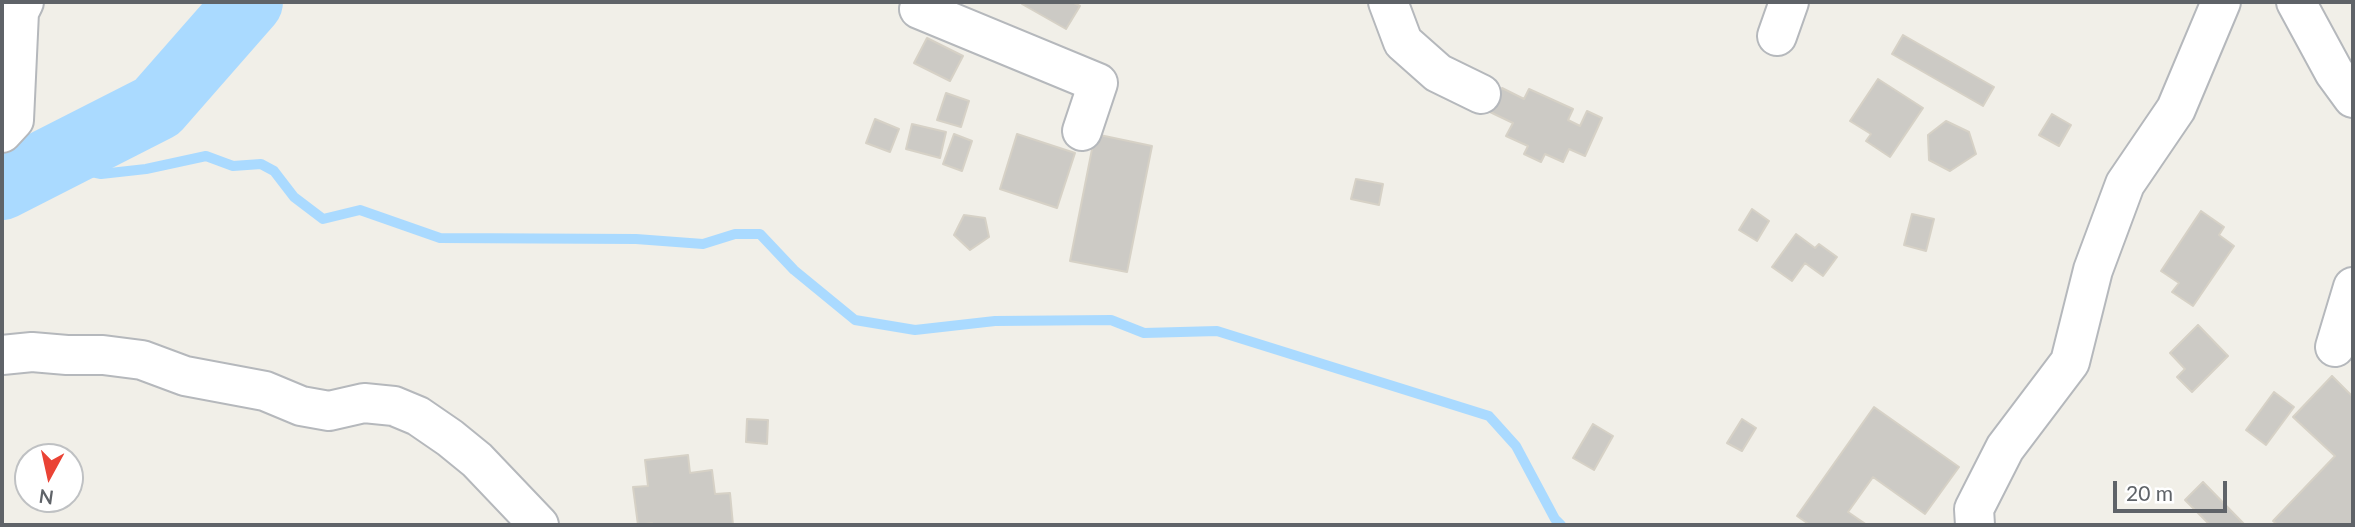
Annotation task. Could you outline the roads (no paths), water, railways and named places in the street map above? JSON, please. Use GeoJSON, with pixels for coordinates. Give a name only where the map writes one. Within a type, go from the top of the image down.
{"type":"FeatureCollection","features":[{"type":"Feature","properties":{"kind":"street"},"geometry":{"type":"LineString","coordinates":[[923,2],[919,9],[1098,83],[1082,131]]}},
{"type":"Feature","properties":{"kind":"street"},"geometry":{"type":"LineString","coordinates":[[1388,2],[1403,42],[1438,73],[1481,94]]}},
{"type":"Feature","properties":{"kind":"street"},"geometry":{"type":"LineString","coordinates":[[1975,525],[1973,509],[2005,448],[2070,362],[2093,270],[2125,184],[2176,109],[2221,2]]}},
{"type":"Feature","properties":{"kind":"street"},"geometry":{"type":"LineString","coordinates":[[2296,2],[2334,72],[2353,98]]}},
{"type":"Feature","properties":{"kind":"street"},"geometry":{"type":"LineString","coordinates":[[2,133],[14,120],[16,14]]}},
{"type":"Feature","properties":{"kind":"street"},"geometry":{"type":"LineString","coordinates":[[2335,347],[2353,287]]}},
{"type":"Feature","properties":{"kind":"street"},"geometry":{"type":"LineString","coordinates":[[2,355],[32,352],[142,359],[185,376],[265,391],[301,406],[329,411],[364,403],[394,406],[418,416],[477,460],[539,525]]}},
{"type":"Feature","properties":{"kind":"waterway"},"geometry":{"type":"LineString","coordinates":[[2,186],[157,107],[249,2]]}},
{"type":"Feature","properties":{"kind":"waterway"},"geometry":{"type":"LineString","coordinates":[[48,163],[101,174],[146,169],[206,156],[233,166],[261,164],[274,171],[294,197],[323,219],[360,210],[440,238],[636,239],[703,244],[735,234],[760,234],[794,270],[855,320],[915,330],[995,321],[1111,320],[1144,333],[1217,331],[1489,416],[1516,446],[1555,519],[1561,525]]}}]}
